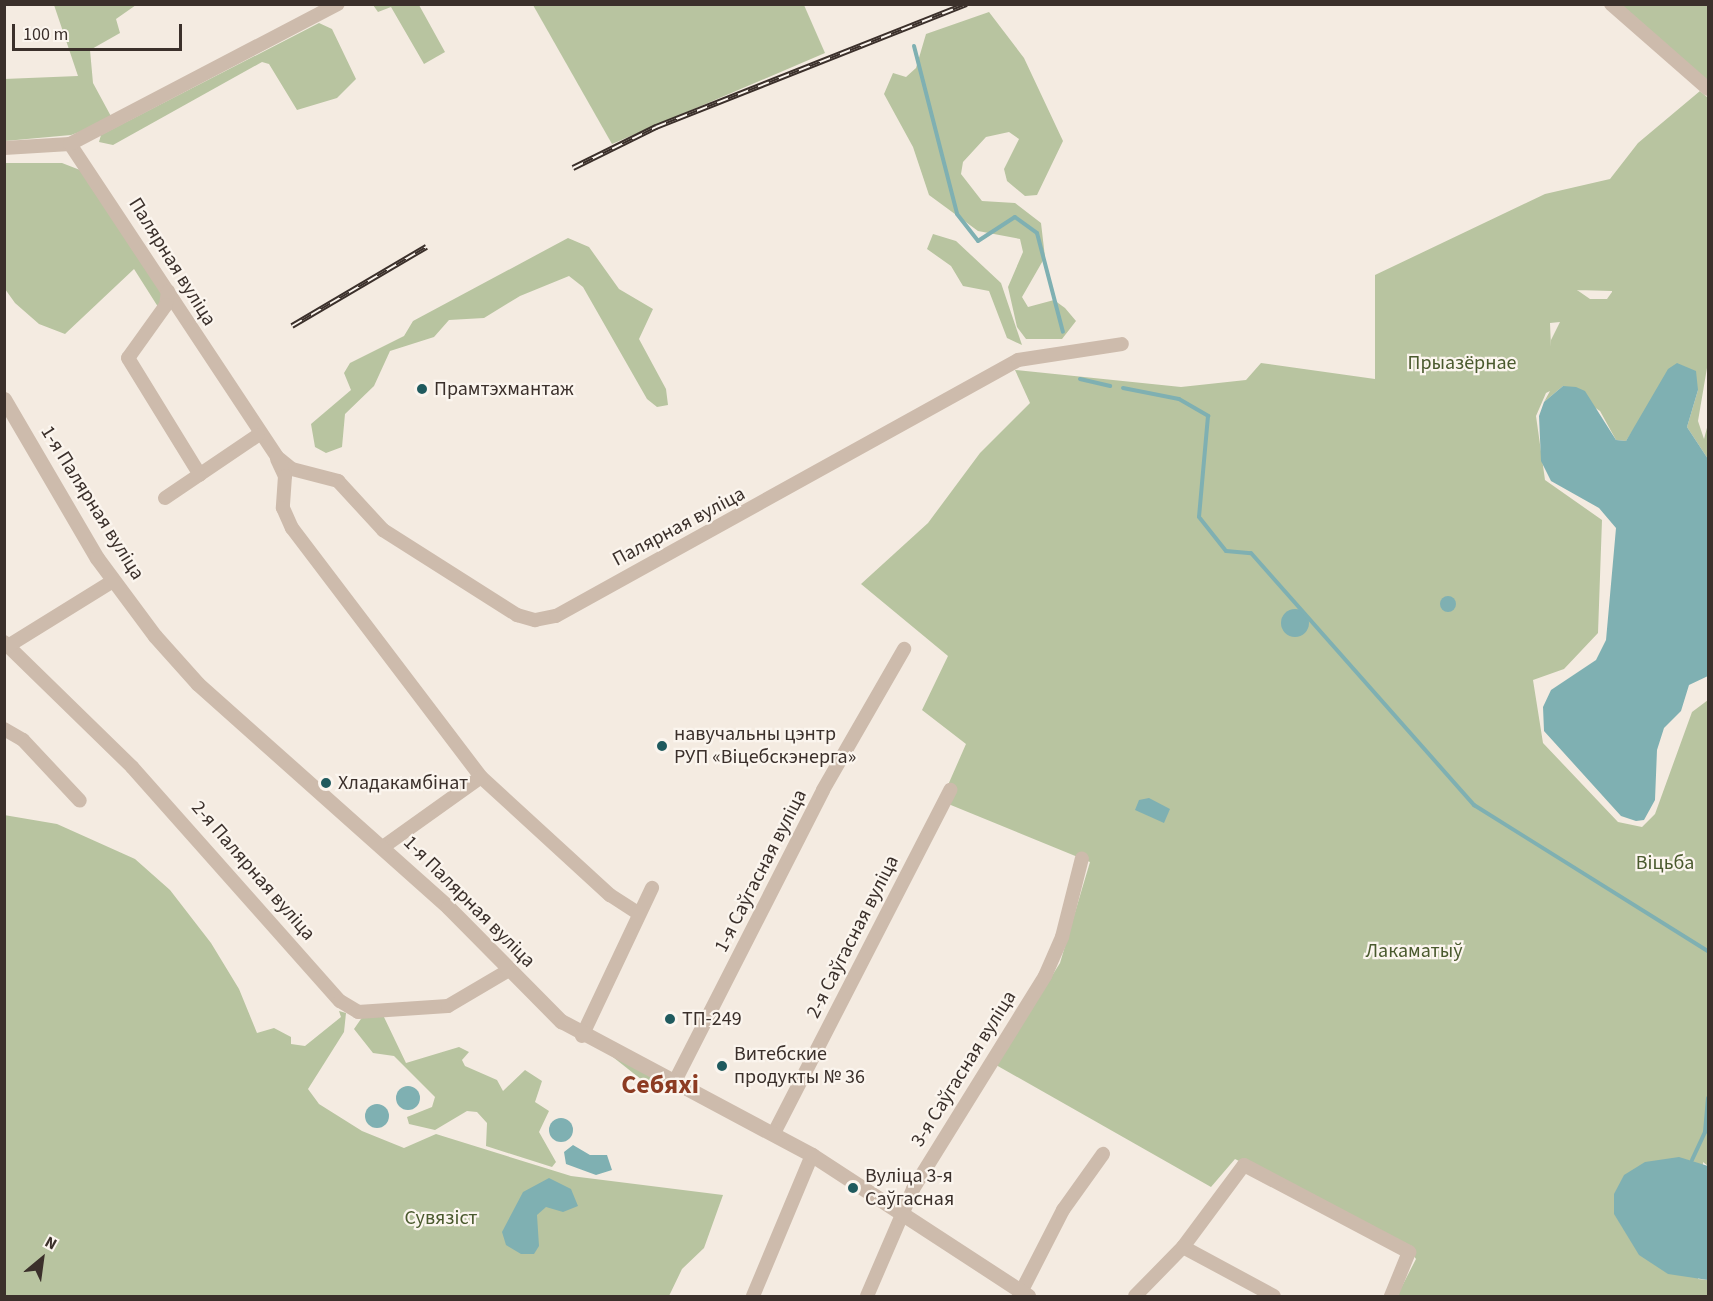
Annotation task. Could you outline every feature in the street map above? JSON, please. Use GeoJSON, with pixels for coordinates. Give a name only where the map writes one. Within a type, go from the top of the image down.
{"type":"FeatureCollection","features":[{"type":"Feature","properties":{"kind":"street"},"geometry":{"type":"LineString","coordinates":[[4,148],[70,144],[338,4]]}},
{"type":"Feature","properties":{"kind":"street"},"geometry":{"type":"LineString","coordinates":[[1611,4],[1708,89]]}},
{"type":"Feature","properties":{"kind":"street","name":"Палярная вуліца"},"geometry":{"type":"LineString","coordinates":[[70,144],[168,291],[258,435],[277,457],[292,469],[338,481],[383,530],[517,615],[547,619],[1018,360],[1122,344]]}},
{"type":"Feature","properties":{"kind":"street"},"geometry":{"type":"LineString","coordinates":[[168,291],[166,305],[128,358],[200,475]]}},
{"type":"Feature","properties":{"kind":"street","name":"1-я Палярная вуліца"},"geometry":{"type":"LineString","coordinates":[[4,399],[113,581],[198,684],[383,848],[509,970],[582,1036],[675,1081],[812,1155],[903,1211],[1023,1295]]}},
{"type":"Feature","properties":{"kind":"street"},"geometry":{"type":"LineString","coordinates":[[165,498],[258,435]]}},
{"type":"Feature","properties":{"kind":"street","name":"Палярная вуліца"},"geometry":{"type":"LineString","coordinates":[[277,457],[285,476],[283,508],[292,528],[481,777],[610,895],[638,913]]}},
{"type":"Feature","properties":{"kind":"street"},"geometry":{"type":"LineString","coordinates":[[6,644],[113,581]]}},
{"type":"Feature","properties":{"kind":"street","name":"2-я Палярная вуліца"},"geometry":{"type":"LineString","coordinates":[[6,644],[132,767],[340,1001],[358,1012],[448,1006],[509,970]]}},
{"type":"Feature","properties":{"kind":"street","name":"1-я Саўгасная вуліца"},"geometry":{"type":"LineString","coordinates":[[675,1081],[823,790],[904,649]]}},
{"type":"Feature","properties":{"kind":"street"},"geometry":{"type":"LineString","coordinates":[[4,729],[23,740],[80,801]]}},
{"type":"Feature","properties":{"kind":"street"},"geometry":{"type":"LineString","coordinates":[[383,848],[481,777]]}},
{"type":"Feature","properties":{"kind":"street","name":"2-я Саўгасная вуліца"},"geometry":{"type":"LineString","coordinates":[[774,1133],[950,790]]}},
{"type":"Feature","properties":{"kind":"street","name":"3-я Саўгасная вуліца"},"geometry":{"type":"LineString","coordinates":[[867,1296],[903,1211],[1049,967],[1082,858]]}},
{"type":"Feature","properties":{"kind":"street"},"geometry":{"type":"LineString","coordinates":[[582,1036],[638,913],[652,888]]}},
{"type":"Feature","properties":{"kind":"street"},"geometry":{"type":"LineString","coordinates":[[1023,1295],[1063,1210],[1103,1154]]}},
{"type":"Feature","properties":{"kind":"street"},"geometry":{"type":"LineString","coordinates":[[753,1296],[812,1155]]}},
{"type":"Feature","properties":{"kind":"street"},"geometry":{"type":"LineString","coordinates":[[1135,1296],[1183,1247],[1244,1165],[1409,1252],[1391,1296]]}},
{"type":"Feature","properties":{"kind":"street"},"geometry":{"type":"LineString","coordinates":[[1183,1247],[1274,1296]]}},
{"type":"Feature","properties":{"kind":"green space"},"geometry":{"type":"Polygon","coordinates":[[[54,5],[136,5],[116,19],[120,33],[90,50],[93,83],[113,120],[71,135],[5,141],[4,79],[78,76],[54,5]]]}},
{"type":"Feature","properties":{"kind":"green space"},"geometry":{"type":"Polygon","coordinates":[[[373,5],[419,5],[445,52],[424,64],[391,7],[378,12],[373,5]]]}},
{"type":"Feature","properties":{"kind":"green space"},"geometry":{"type":"Polygon","coordinates":[[[533,5],[804,5],[825,53],[612,144],[533,5]]]}},
{"type":"Feature","properties":{"kind":"green space"},"geometry":{"type":"Polygon","coordinates":[[[1621,5],[1708,5],[1708,83],[1621,5]]]}},
{"type":"Feature","properties":{"kind":"green space"},"geometry":{"type":"Polygon","coordinates":[[[989,12],[1024,58],[1063,141],[1037,195],[1025,196],[1007,181],[1004,169],[1019,139],[1009,132],[986,137],[963,162],[961,174],[982,201],[1015,203],[1041,223],[1045,257],[1022,297],[1028,307],[1054,300],[1065,308],[1076,321],[1062,339],[1026,339],[1017,327],[1008,287],[1023,252],[1020,239],[978,231],[929,195],[913,147],[884,94],[893,73],[906,77],[916,68],[926,34],[989,12]]]}},
{"type":"Feature","properties":{"kind":"green space"},"geometry":{"type":"Polygon","coordinates":[[[319,23],[332,29],[356,79],[337,98],[297,110],[269,64],[262,62],[113,145],[99,142],[101,135],[319,23]]]}},
{"type":"Feature","properties":{"kind":"green space"},"geometry":{"type":"Polygon","coordinates":[[[1700,91],[1708,98],[1708,362],[1698,421],[1704,439],[1708,424],[1708,459],[1687,427],[1698,390],[1648,407],[1626,441],[1616,440],[1600,411],[1563,386],[1544,402],[1550,391],[1546,393],[1536,416],[1545,480],[1602,520],[1598,633],[1564,669],[1533,680],[1543,743],[1618,822],[1642,827],[1655,814],[1692,712],[1708,700],[1708,1166],[1703,1162],[1698,1279],[1708,1280],[1708,1296],[1397,1296],[1416,1259],[1406,1245],[1235,1159],[1211,1187],[996,1065],[1060,963],[1090,862],[941,801],[966,744],[922,710],[948,656],[861,584],[928,523],[980,453],[1030,403],[1015,370],[1181,387],[1246,380],[1261,363],[1375,379],[1375,275],[1545,194],[1610,179],[1638,143],[1700,91]],[[1577,290],[1590,299],[1607,299],[1612,292],[1612,291],[1577,290]],[[1560,322],[1550,323],[1551,347],[1551,340],[1560,322]]]}},
{"type":"Feature","properties":{"kind":"green space"},"geometry":{"type":"Polygon","coordinates":[[[5,163],[62,163],[80,170],[163,295],[160,310],[134,269],[65,334],[39,324],[15,303],[5,289],[5,163]]]}},
{"type":"Feature","properties":{"kind":"green space"},"geometry":{"type":"Polygon","coordinates":[[[933,234],[956,241],[1001,283],[1022,345],[1007,338],[989,291],[963,286],[951,266],[927,249],[933,234]]]}},
{"type":"Feature","properties":{"kind":"green space"},"geometry":{"type":"Polygon","coordinates":[[[568,238],[589,247],[619,289],[653,309],[639,339],[666,389],[668,405],[657,407],[647,399],[583,287],[569,276],[520,296],[484,318],[449,320],[434,337],[390,351],[374,386],[345,414],[342,447],[326,453],[315,447],[311,424],[351,390],[344,373],[350,363],[404,336],[413,321],[568,238]]]}},
{"type":"Feature","properties":{"kind":"green space","name":"Сувязіст"},"geometry":{"type":"Polygon","coordinates":[[[4,815],[57,824],[135,859],[170,890],[211,943],[239,989],[257,1033],[274,1028],[291,1037],[291,1044],[305,1046],[341,1017],[339,1011],[346,1013],[344,1032],[308,1089],[319,1104],[362,1131],[404,1148],[436,1134],[571,1176],[723,1195],[704,1248],[682,1269],[669,1296],[5,1296],[4,815]]]}},
{"type":"Feature","properties":{"kind":"green space"},"geometry":{"type":"Polygon","coordinates":[[[383,1015],[406,1063],[459,1047],[469,1052],[462,1060],[465,1066],[497,1080],[503,1091],[525,1070],[542,1081],[535,1102],[549,1111],[539,1132],[556,1162],[552,1167],[486,1146],[487,1123],[477,1112],[467,1111],[435,1130],[409,1124],[407,1117],[432,1107],[435,1097],[394,1056],[373,1053],[354,1029],[363,1016],[383,1015]]]}},
{"type":"Feature","properties":{"kind":"green space"},"geometry":{"type":"Polygon","coordinates":[[[604,1050],[680,1092],[647,1084],[604,1050]]]}},
{"type":"Feature","properties":{"kind":"water"},"geometry":{"type":"Polygon","coordinates":[[[1677,363],[1696,371],[1698,390],[1687,427],[1708,459],[1708,676],[1689,685],[1681,711],[1664,728],[1657,750],[1655,800],[1644,820],[1636,821],[1621,816],[1544,731],[1543,707],[1551,690],[1596,660],[1606,640],[1616,528],[1599,508],[1551,481],[1541,461],[1539,416],[1544,402],[1563,386],[1576,387],[1585,391],[1616,440],[1626,441],[1668,369],[1677,363]]]}},
{"type":"Feature","properties":{"kind":"water"},"geometry":{"type":"Polygon","coordinates":[[[1448,596],[1454,598],[1456,604],[1454,610],[1448,612],[1442,610],[1440,604],[1442,598],[1448,596]]]}},
{"type":"Feature","properties":{"kind":"water"},"geometry":{"type":"Polygon","coordinates":[[[1295,609],[1305,613],[1309,623],[1305,633],[1295,637],[1285,633],[1281,623],[1285,613],[1295,609]]]}},
{"type":"Feature","properties":{"kind":"water"},"geometry":{"type":"Polygon","coordinates":[[[1149,798],[1170,809],[1164,823],[1135,810],[1139,800],[1149,798]]]}},
{"type":"Feature","properties":{"kind":"water"},"geometry":{"type":"Polygon","coordinates":[[[408,1086],[417,1089],[420,1098],[417,1107],[408,1110],[399,1107],[396,1098],[399,1089],[408,1086]]]}},
{"type":"Feature","properties":{"kind":"water"},"geometry":{"type":"Polygon","coordinates":[[[377,1104],[382,1105],[388,1111],[388,1121],[382,1127],[377,1128],[372,1127],[366,1121],[365,1116],[366,1111],[372,1105],[377,1104]]]}},
{"type":"Feature","properties":{"kind":"water"},"geometry":{"type":"Polygon","coordinates":[[[561,1118],[570,1121],[573,1130],[570,1139],[561,1142],[552,1139],[549,1130],[552,1121],[561,1118]]]}},
{"type":"Feature","properties":{"kind":"water"},"geometry":{"type":"Polygon","coordinates":[[[573,1145],[590,1155],[607,1155],[612,1170],[596,1175],[566,1164],[564,1152],[573,1145]]]}},
{"type":"Feature","properties":{"kind":"water"},"geometry":{"type":"Polygon","coordinates":[[[1679,1157],[1708,1166],[1708,1280],[1668,1274],[1639,1255],[1614,1214],[1614,1194],[1624,1175],[1645,1162],[1679,1157]]]}},
{"type":"Feature","properties":{"kind":"water"},"geometry":{"type":"Polygon","coordinates":[[[549,1178],[571,1189],[578,1206],[563,1212],[546,1207],[537,1215],[539,1246],[534,1254],[521,1254],[506,1245],[502,1232],[523,1192],[549,1178]]]}},
{"type":"Feature","properties":{"kind":"waterway"},"geometry":{"type":"LineString","coordinates":[[914,46],[957,214],[978,241],[1015,217],[1037,233],[1063,332]]}},
{"type":"Feature","properties":{"kind":"waterway"},"geometry":{"type":"LineString","coordinates":[[1080,379],[1110,386]]}},
{"type":"Feature","properties":{"kind":"waterway"},"geometry":{"type":"LineString","coordinates":[[1123,388],[1179,399],[1208,416],[1199,517],[1226,551],[1251,553],[1474,805],[1708,951]]}},
{"type":"Feature","properties":{"kind":"waterway"},"geometry":{"type":"LineString","coordinates":[[1692,1160],[1705,1132],[1708,1098]]}},
{"type":"Feature","properties":{"kind":"railway"},"geometry":{"type":"LineString","coordinates":[[573,168],[656,127],[966,4]]}},
{"type":"Feature","properties":{"kind":"railway"},"geometry":{"type":"LineString","coordinates":[[292,326],[426,247]]}},
{"type":"Feature","properties":{"kind":"place","name":"Прамтэхмантаж"},"geometry":{"type":"Point","coordinates":[422,389]}},
{"type":"Feature","properties":{"kind":"place","name":"навучальны цэнтр РУП «Віцебскэнерга»"},"geometry":{"type":"Point","coordinates":[662,746]}},
{"type":"Feature","properties":{"kind":"place","name":"Хладакамбінат"},"geometry":{"type":"Point","coordinates":[326,783]}},
{"type":"Feature","properties":{"kind":"place","name":"ТП-249"},"geometry":{"type":"Point","coordinates":[670,1019]}},
{"type":"Feature","properties":{"kind":"place","name":"Витебские продукты № 36"},"geometry":{"type":"Point","coordinates":[722,1066]}},
{"type":"Feature","properties":{"kind":"place","name":"Вуліца 3-я Саўгасная"},"geometry":{"type":"Point","coordinates":[853,1188]}},
{"type":"Feature","properties":{"kind":"district","name":"Себяхі"},"geometry":{"type":"Point","coordinates":[660,1085]}},
{"type":"Feature","properties":{"kind":"park label","name":"Прыазёрнае"},"geometry":{"type":"Point","coordinates":[1462,363]}},
{"type":"Feature","properties":{"kind":"park label","name":"Віцьба"},"geometry":{"type":"Point","coordinates":[1665,863]}},
{"type":"Feature","properties":{"kind":"park label","name":"Лакаматыў"},"geometry":{"type":"Point","coordinates":[1414,951]}}]}
